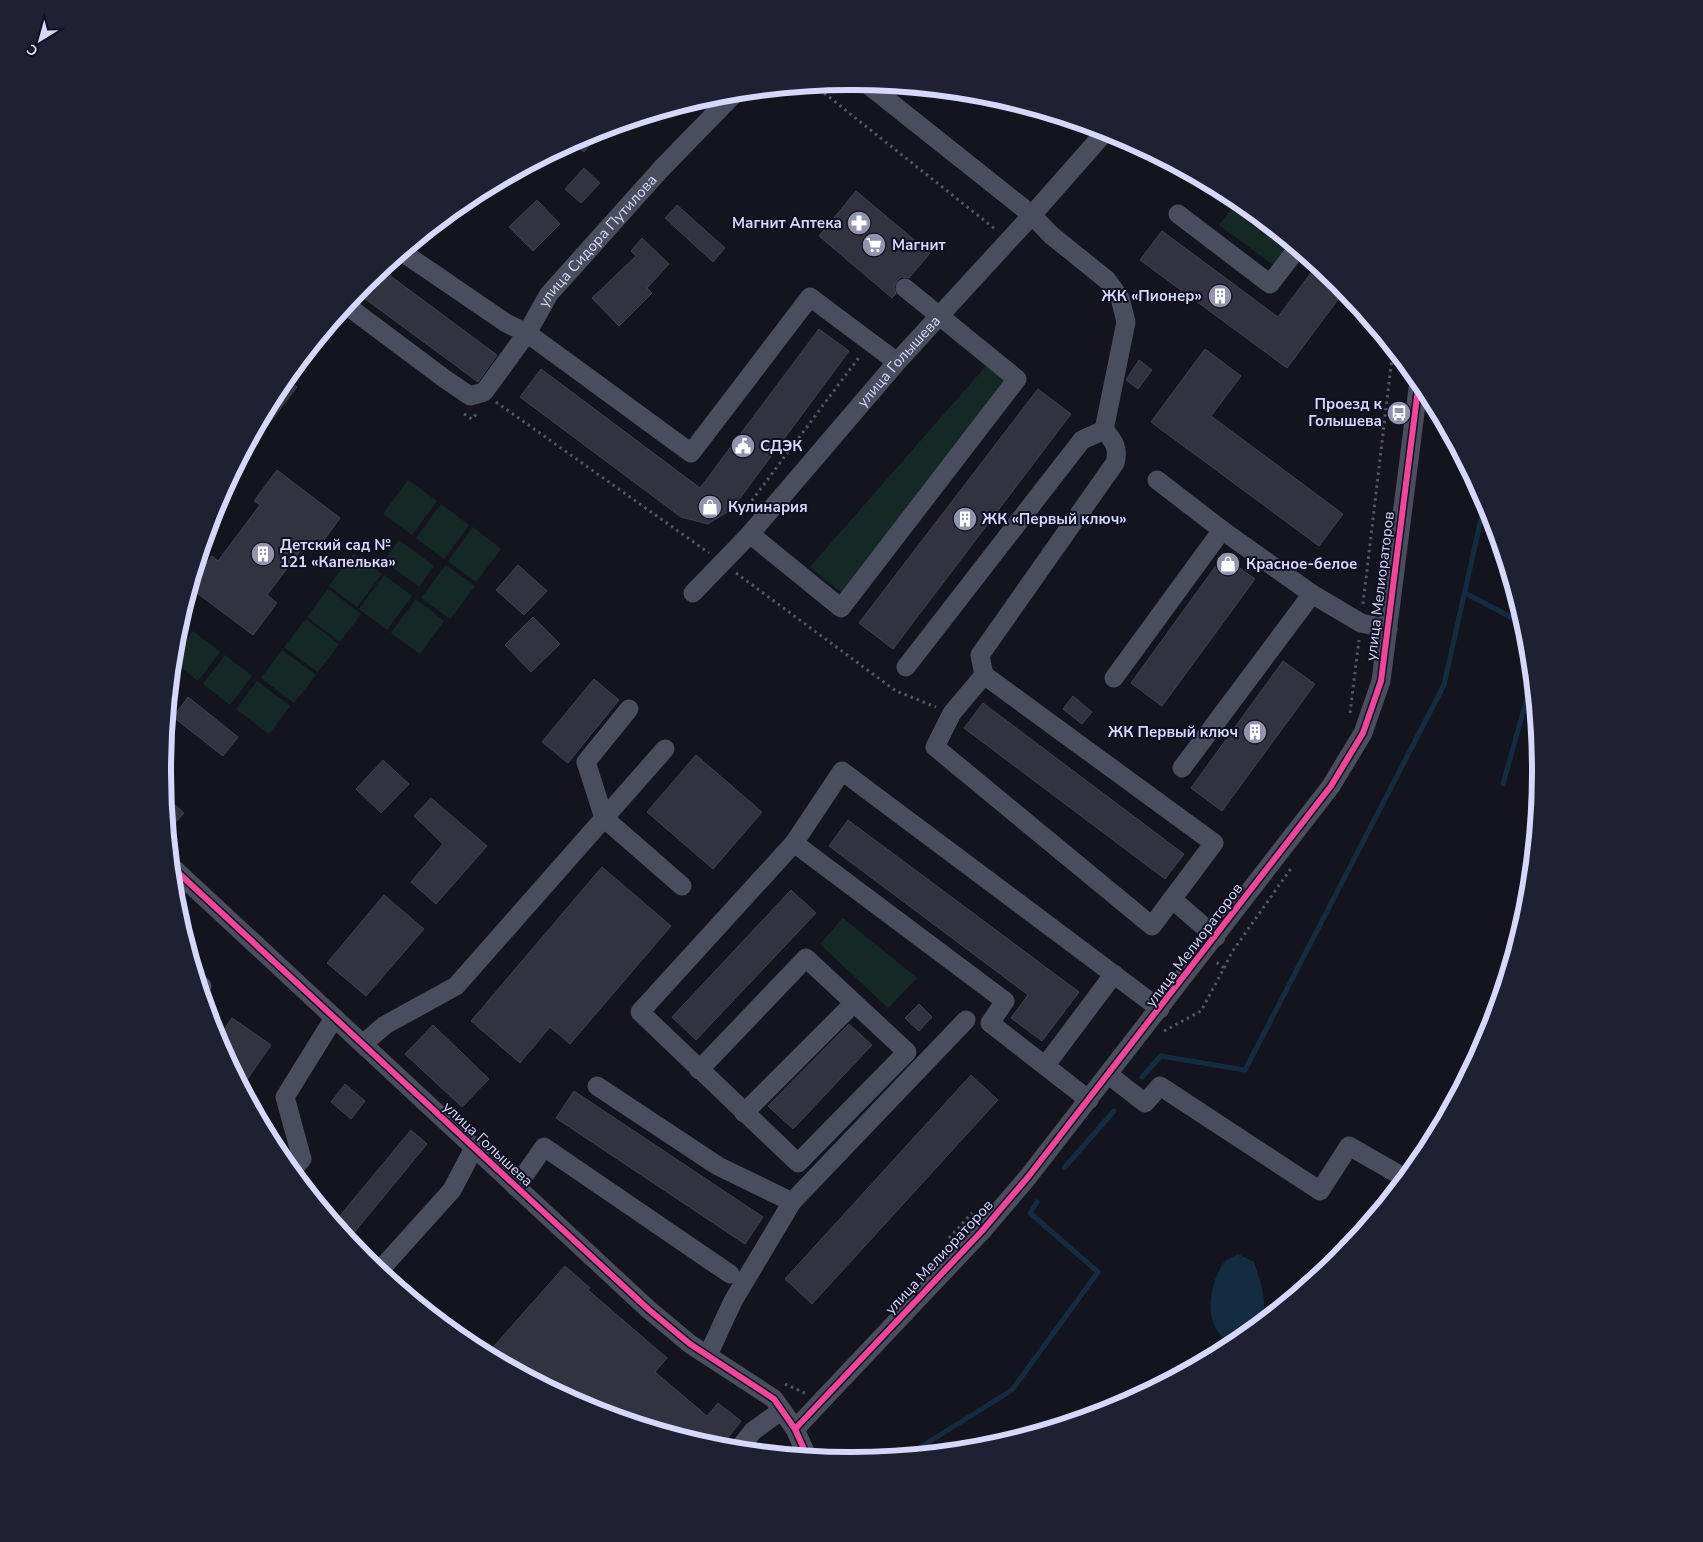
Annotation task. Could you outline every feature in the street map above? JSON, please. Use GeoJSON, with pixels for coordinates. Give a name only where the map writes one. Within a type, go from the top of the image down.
{"type":"FeatureCollection","features":[{"type":"Feature","properties":{"kind":"street"},"geometry":{"type":"LineString","coordinates":[[875,91],[1032,215],[1051,235],[1107,280],[1120,298],[1126,322],[1104,430]]}},
{"type":"Feature","properties":{"kind":"street","name":"улица Сидора Путилова"},"geometry":{"type":"LineString","coordinates":[[351,309],[444,379],[470,396],[484,392],[527,332],[549,294],[661,169],[726,102]]}},
{"type":"Feature","properties":{"kind":"street","name":"улица Голышева"},"geometry":{"type":"LineString","coordinates":[[693,593],[750,534],[897,362],[1100,138]]}},
{"type":"Feature","properties":{"kind":"street"},"geometry":{"type":"LineString","coordinates":[[1178,214],[1270,284],[1294,253]]}},
{"type":"Feature","properties":{"kind":"street"},"geometry":{"type":"LineString","coordinates":[[407,255],[506,323],[527,332],[691,452],[810,296],[897,362]]}},
{"type":"Feature","properties":{"kind":"street"},"geometry":{"type":"LineString","coordinates":[[750,534],[841,608],[1016,379],[905,288]]}},
{"type":"Feature","properties":{"kind":"street","name":"улица Мелиораторов"},"geometry":{"type":"LineString","coordinates":[[795,1429],[982,1231],[1109,1075],[1331,786],[1363,732],[1381,681],[1418,392]]}},
{"type":"Feature","properties":{"kind":"street"},"geometry":{"type":"LineString","coordinates":[[906,667],[1082,440],[1104,430]]}},
{"type":"Feature","properties":{"kind":"street"},"geometry":{"type":"LineString","coordinates":[[984,675],[952,713],[935,747],[1152,926],[1214,843],[984,675],[980,655],[1115,463],[1118,451],[1114,441],[1104,430]]}},
{"type":"Feature","properties":{"kind":"street"},"geometry":{"type":"LineString","coordinates":[[1157,480],[1222,530],[1312,594],[1361,623],[1388,629]]}},
{"type":"Feature","properties":{"kind":"street"},"geometry":{"type":"LineString","coordinates":[[1114,678],[1222,530]]}},
{"type":"Feature","properties":{"kind":"street"},"geometry":{"type":"LineString","coordinates":[[1182,768],[1312,594]]}},
{"type":"Feature","properties":{"kind":"street"},"geometry":{"type":"LineString","coordinates":[[629,709],[586,762],[604,818],[682,886]]}},
{"type":"Feature","properties":{"kind":"street"},"geometry":{"type":"LineString","coordinates":[[363,1044],[385,1025],[456,986],[665,749]]}},
{"type":"Feature","properties":{"kind":"street"},"geometry":{"type":"LineString","coordinates":[[699,1070],[806,958],[906,1052],[798,1163],[699,1070],[640,1012],[794,843],[842,771],[1160,1009]]}},
{"type":"Feature","properties":{"kind":"street"},"geometry":{"type":"LineString","coordinates":[[794,843],[1005,1001],[990,1023],[1089,1100]]}},
{"type":"Feature","properties":{"kind":"street","name":"улица Голышева"},"geometry":{"type":"LineString","coordinates":[[178,873],[648,1309],[690,1344],[774,1399],[795,1429],[806,1451]]}},
{"type":"Feature","properties":{"kind":"street"},"geometry":{"type":"LineString","coordinates":[[1172,899],[1216,937]]}},
{"type":"Feature","properties":{"kind":"street"},"geometry":{"type":"LineString","coordinates":[[1046,1066],[1114,974]]}},
{"type":"Feature","properties":{"kind":"street"},"geometry":{"type":"LineString","coordinates":[[744,1113],[854,1003]]}},
{"type":"Feature","properties":{"kind":"street"},"geometry":{"type":"LineString","coordinates":[[297,1165],[302,1159],[285,1097],[334,1018]]}},
{"type":"Feature","properties":{"kind":"street"},"geometry":{"type":"LineString","coordinates":[[708,1355],[733,1301],[792,1202],[966,1020]]}},
{"type":"Feature","properties":{"kind":"street"},"geometry":{"type":"LineString","coordinates":[[1109,1075],[1145,1103],[1160,1086],[1320,1191],[1349,1146],[1400,1175]]}},
{"type":"Feature","properties":{"kind":"street"},"geometry":{"type":"LineString","coordinates":[[596,1086],[718,1166],[792,1202]]}},
{"type":"Feature","properties":{"kind":"street"},"geometry":{"type":"LineString","coordinates":[[516,1187],[544,1147],[730,1274]]}},
{"type":"Feature","properties":{"kind":"street"},"geometry":{"type":"LineString","coordinates":[[384,1266],[452,1190],[474,1148]]}},
{"type":"Feature","properties":{"kind":"street"},"geometry":{"type":"LineString","coordinates":[[744,1443],[753,1431],[782,1410]]}},
{"type":"Feature","properties":{"kind":"path"},"geometry":{"type":"LineString","coordinates":[[821,91],[1009,240]]}},
{"type":"Feature","properties":{"kind":"path"},"geometry":{"type":"LineString","coordinates":[[1161,1032],[1201,1011],[1232,952],[1298,860]]}},
{"type":"Feature","properties":{"kind":"path"},"geometry":{"type":"LineString","coordinates":[[1204,953],[1224,968]]}},
{"type":"Feature","properties":{"kind":"green space"},"geometry":{"type":"Polygon","coordinates":[[[1233,207],[1289,249],[1276,267],[1219,225],[1233,207]]]}},
{"type":"Feature","properties":{"kind":"green space"},"geometry":{"type":"Polygon","coordinates":[[[986,366],[1006,380],[841,592],[810,567],[986,366]]]}},
{"type":"Feature","properties":{"kind":"green space"},"geometry":{"type":"Polygon","coordinates":[[[408,480],[437,501],[412,535],[383,514],[408,480]]]}},
{"type":"Feature","properties":{"kind":"green space"},"geometry":{"type":"Polygon","coordinates":[[[441,504],[469,525],[444,559],[416,538],[441,504]]]}},
{"type":"Feature","properties":{"kind":"green space"},"geometry":{"type":"Polygon","coordinates":[[[473,527],[501,549],[476,582],[448,561],[473,527]]]}},
{"type":"Feature","properties":{"kind":"green space"},"geometry":{"type":"Polygon","coordinates":[[[399,540],[434,566],[419,587],[384,561],[399,540]]]}},
{"type":"Feature","properties":{"kind":"green space"},"geometry":{"type":"Polygon","coordinates":[[[354,553],[382,574],[357,607],[329,586],[354,553]]]}},
{"type":"Feature","properties":{"kind":"green space"},"geometry":{"type":"Polygon","coordinates":[[[446,565],[475,586],[450,619],[421,598],[446,565]]]}},
{"type":"Feature","properties":{"kind":"green space"},"geometry":{"type":"Polygon","coordinates":[[[384,575],[412,596],[387,630],[359,609],[384,575]]]}},
{"type":"Feature","properties":{"kind":"green space"},"geometry":{"type":"Polygon","coordinates":[[[328,589],[361,614],[340,642],[307,617],[328,589]]]}},
{"type":"Feature","properties":{"kind":"green space"},"geometry":{"type":"Polygon","coordinates":[[[416,599],[444,621],[420,654],[391,633],[416,599]]]}},
{"type":"Feature","properties":{"kind":"green space"},"geometry":{"type":"Polygon","coordinates":[[[306,619],[339,644],[318,672],[284,647],[306,619]]]}},
{"type":"Feature","properties":{"kind":"green space"},"geometry":{"type":"Polygon","coordinates":[[[193,631],[220,652],[198,681],[179,666],[183,644],[193,631]]]}},
{"type":"Feature","properties":{"kind":"green space"},"geometry":{"type":"Polygon","coordinates":[[[282,650],[316,675],[294,703],[261,678],[282,650]]]}},
{"type":"Feature","properties":{"kind":"green space"},"geometry":{"type":"Polygon","coordinates":[[[225,655],[252,676],[230,705],[203,684],[225,655]]]}},
{"type":"Feature","properties":{"kind":"green space"},"geometry":{"type":"Polygon","coordinates":[[[257,681],[290,706],[269,734],[236,709],[257,681]]]}},
{"type":"Feature","properties":{"kind":"green space"},"geometry":{"type":"Polygon","coordinates":[[[843,918],[917,978],[888,1008],[820,944],[843,918]]]}},
{"type":"Feature","properties":{"kind":"water"},"geometry":{"type":"Polygon","coordinates":[[[1238,1254],[1254,1262],[1263,1290],[1264,1308],[1262,1314],[1226,1340],[1212,1320],[1211,1298],[1217,1275],[1227,1260],[1238,1254]]]}},
{"type":"Feature","properties":{"kind":"building"},"geometry":{"type":"Polygon","coordinates":[[[593,141],[584,152],[579,147],[593,141]]]}},
{"type":"Feature","properties":{"kind":"building"},"geometry":{"type":"Polygon","coordinates":[[[584,168],[600,183],[581,203],[565,189],[584,168]]]}},
{"type":"Feature","properties":{"kind":"building","name":"Магнит"},"geometry":{"type":"Polygon","coordinates":[[[856,191],[930,253],[909,278],[901,277],[897,281],[894,287],[896,294],[892,298],[819,236],[856,191]]]}},
{"type":"Feature","properties":{"kind":"building"},"geometry":{"type":"Polygon","coordinates":[[[537,200],[560,224],[533,251],[509,227],[537,200]]]}},
{"type":"Feature","properties":{"kind":"building"},"geometry":{"type":"Polygon","coordinates":[[[677,205],[725,248],[713,262],[665,218],[677,205]]]}},
{"type":"Feature","properties":{"kind":"building","name":"ЖК «Пионер»"},"geometry":{"type":"Polygon","coordinates":[[[1162,231],[1278,317],[1313,270],[1340,297],[1287,368],[1140,260],[1162,231]]]}},
{"type":"Feature","properties":{"kind":"building"},"geometry":{"type":"Polygon","coordinates":[[[642,238],[669,264],[647,288],[652,293],[619,326],[592,298],[636,256],[631,251],[642,238]]]}},
{"type":"Feature","properties":{"kind":"building"},"geometry":{"type":"Polygon","coordinates":[[[387,273],[497,355],[478,382],[363,297],[387,273]]]}},
{"type":"Feature","properties":{"kind":"building"},"geometry":{"type":"Polygon","coordinates":[[[819,329],[849,351],[732,509],[708,524],[681,517],[520,397],[541,369],[700,488],[819,329]]]}},
{"type":"Feature","properties":{"kind":"building"},"geometry":{"type":"Polygon","coordinates":[[[1205,349],[1241,376],[1211,416],[1343,514],[1319,546],[1151,422],[1205,349]]]}},
{"type":"Feature","properties":{"kind":"building"},"geometry":{"type":"Polygon","coordinates":[[[1139,360],[1152,370],[1138,389],[1126,380],[1139,360]]]}},
{"type":"Feature","properties":{"kind":"building"},"geometry":{"type":"Polygon","coordinates":[[[292,383],[297,387],[264,430],[263,429],[292,383]]]}},
{"type":"Feature","properties":{"kind":"building","name":"ЖК «Первый ключ»"},"geometry":{"type":"Polygon","coordinates":[[[1038,389],[1071,414],[893,649],[859,623],[1038,389]]]}},
{"type":"Feature","properties":{"kind":"building","name":"Детский сад № 121 «Капелька»"},"geometry":{"type":"Polygon","coordinates":[[[277,470],[340,518],[318,548],[308,541],[267,595],[277,603],[253,635],[195,592],[201,572],[212,556],[218,561],[260,505],[254,501],[277,470]]]}},
{"type":"Feature","properties":{"kind":"building","name":"ЖК Первый ключ"},"geometry":{"type":"Polygon","coordinates":[[[1223,556],[1255,579],[1162,706],[1131,683],[1223,556]]]}},
{"type":"Feature","properties":{"kind":"building"},"geometry":{"type":"Polygon","coordinates":[[[518,565],[547,591],[524,615],[496,590],[518,565]]]}},
{"type":"Feature","properties":{"kind":"building"},"geometry":{"type":"Polygon","coordinates":[[[533,617],[560,644],[531,672],[505,645],[533,617]]]}},
{"type":"Feature","properties":{"kind":"building","name":"ЖК Первый ключ"},"geometry":{"type":"Polygon","coordinates":[[[1283,661],[1315,684],[1222,811],[1191,788],[1283,661]]]}},
{"type":"Feature","properties":{"kind":"building"},"geometry":{"type":"Polygon","coordinates":[[[594,679],[619,700],[568,763],[542,742],[594,679]]]}},
{"type":"Feature","properties":{"kind":"building"},"geometry":{"type":"Polygon","coordinates":[[[1073,696],[1092,712],[1082,724],[1063,709],[1073,696]]]}},
{"type":"Feature","properties":{"kind":"building"},"geometry":{"type":"Polygon","coordinates":[[[188,697],[238,737],[223,756],[173,717],[188,697]]]}},
{"type":"Feature","properties":{"kind":"building"},"geometry":{"type":"Polygon","coordinates":[[[983,703],[1184,854],[1165,879],[964,728],[983,703]]]}},
{"type":"Feature","properties":{"kind":"building"},"geometry":{"type":"Polygon","coordinates":[[[696,755],[762,812],[713,869],[647,812],[696,755]]]}},
{"type":"Feature","properties":{"kind":"building"},"geometry":{"type":"Polygon","coordinates":[[[383,760],[409,784],[381,813],[356,789],[383,760]]]}},
{"type":"Feature","properties":{"kind":"building"},"geometry":{"type":"Polygon","coordinates":[[[431,798],[487,846],[436,904],[411,882],[443,844],[414,816],[431,798]]]}},
{"type":"Feature","properties":{"kind":"building"},"geometry":{"type":"Polygon","coordinates":[[[172,802],[184,813],[173,826],[172,802]]]}},
{"type":"Feature","properties":{"kind":"building"},"geometry":{"type":"Polygon","coordinates":[[[848,820],[1079,992],[1042,1041],[1011,1018],[1028,995],[829,846],[848,820]]]}},
{"type":"Feature","properties":{"kind":"building"},"geometry":{"type":"Polygon","coordinates":[[[602,867],[671,926],[570,1044],[550,1027],[520,1063],[471,1021],[602,867]]]}},
{"type":"Feature","properties":{"kind":"building"},"geometry":{"type":"Polygon","coordinates":[[[791,890],[816,913],[696,1040],[672,1017],[791,890]]]}},
{"type":"Feature","properties":{"kind":"building"},"geometry":{"type":"Polygon","coordinates":[[[384,895],[424,929],[366,996],[327,963],[384,895]]]}},
{"type":"Feature","properties":{"kind":"building"},"geometry":{"type":"Polygon","coordinates":[[[919,1004],[932,1017],[919,1031],[905,1018],[919,1004]]]}},
{"type":"Feature","properties":{"kind":"building"},"geometry":{"type":"Polygon","coordinates":[[[232,1018],[271,1045],[246,1081],[241,1072],[222,1032],[232,1018]]]}},
{"type":"Feature","properties":{"kind":"building"},"geometry":{"type":"Polygon","coordinates":[[[849,1024],[872,1045],[793,1129],[768,1106],[849,1024]]]}},
{"type":"Feature","properties":{"kind":"building"},"geometry":{"type":"Polygon","coordinates":[[[433,1025],[489,1079],[462,1107],[405,1054],[433,1025]]]}},
{"type":"Feature","properties":{"kind":"building"},"geometry":{"type":"Polygon","coordinates":[[[971,1075],[998,1100],[812,1304],[785,1279],[971,1075]]]}},
{"type":"Feature","properties":{"kind":"building"},"geometry":{"type":"Polygon","coordinates":[[[345,1084],[365,1101],[351,1119],[331,1102],[345,1084]]]}},
{"type":"Feature","properties":{"kind":"building"},"geometry":{"type":"Polygon","coordinates":[[[574,1091],[763,1217],[745,1244],[556,1118],[574,1091]]]}},
{"type":"Feature","properties":{"kind":"building"},"geometry":{"type":"Polygon","coordinates":[[[411,1130],[427,1144],[353,1234],[338,1218],[411,1130]]]}},
{"type":"Feature","properties":{"kind":"building"},"geometry":{"type":"Polygon","coordinates":[[[565,1266],[590,1288],[588,1290],[667,1358],[655,1372],[707,1416],[718,1403],[741,1421],[726,1440],[675,1429],[591,1400],[550,1382],[492,1349],[565,1266]]]}},
{"type":"Feature","properties":{"kind":"waterway"},"geometry":{"type":"LineString","coordinates":[[1142,1077],[1161,1056],[1245,1070],[1444,685],[1482,513]]}},
{"type":"Feature","properties":{"kind":"waterway"},"geometry":{"type":"LineString","coordinates":[[1465,593],[1515,619]]}},
{"type":"Feature","properties":{"kind":"waterway"},"geometry":{"type":"LineString","coordinates":[[1503,784],[1528,694]]}},
{"type":"Feature","properties":{"kind":"waterway"},"geometry":{"type":"LineString","coordinates":[[1064,1168],[1114,1111]]}},
{"type":"Feature","properties":{"kind":"waterway"},"geometry":{"type":"LineString","coordinates":[[918,1448],[1012,1390],[1098,1272],[1030,1213],[1037,1202]]}},
{"type":"Feature","properties":{"kind":"cycle path"},"geometry":{"type":"LineString","coordinates":[[795,1429],[982,1231],[1028,1177],[1331,786],[1363,733],[1381,681],[1418,392]]}},
{"type":"Feature","properties":{"kind":"cycle path"},"geometry":{"type":"LineString","coordinates":[[178,873],[648,1309],[690,1344],[774,1399],[795,1429],[805,1451]]}},
{"type":"Feature","properties":{"kind":"place","name":"Магнит Аптека"},"geometry":{"type":"Point","coordinates":[859,223]}},
{"type":"Feature","properties":{"kind":"place","name":"Магнит"},"geometry":{"type":"Point","coordinates":[874,245]}},
{"type":"Feature","properties":{"kind":"place","name":"ЖК «Пионер»"},"geometry":{"type":"Point","coordinates":[1220,296]}},
{"type":"Feature","properties":{"kind":"place","name":"Проезд к Голышева"},"geometry":{"type":"Point","coordinates":[1399,413]}},
{"type":"Feature","properties":{"kind":"place","name":"СДЭК"},"geometry":{"type":"Point","coordinates":[743,446]}},
{"type":"Feature","properties":{"kind":"place","name":"Кулинария"},"geometry":{"type":"Point","coordinates":[710,507]}},
{"type":"Feature","properties":{"kind":"place","name":"ЖК «Первый ключ»"},"geometry":{"type":"Point","coordinates":[965,519]}},
{"type":"Feature","properties":{"kind":"place","name":"Детский сад № 121 «Капелька»"},"geometry":{"type":"Point","coordinates":[263,554]}},
{"type":"Feature","properties":{"kind":"place","name":"Красное-белое"},"geometry":{"type":"Point","coordinates":[1228,564]}},
{"type":"Feature","properties":{"kind":"place","name":"ЖК Первый ключ"},"geometry":{"type":"Point","coordinates":[1255,732]}}]}
